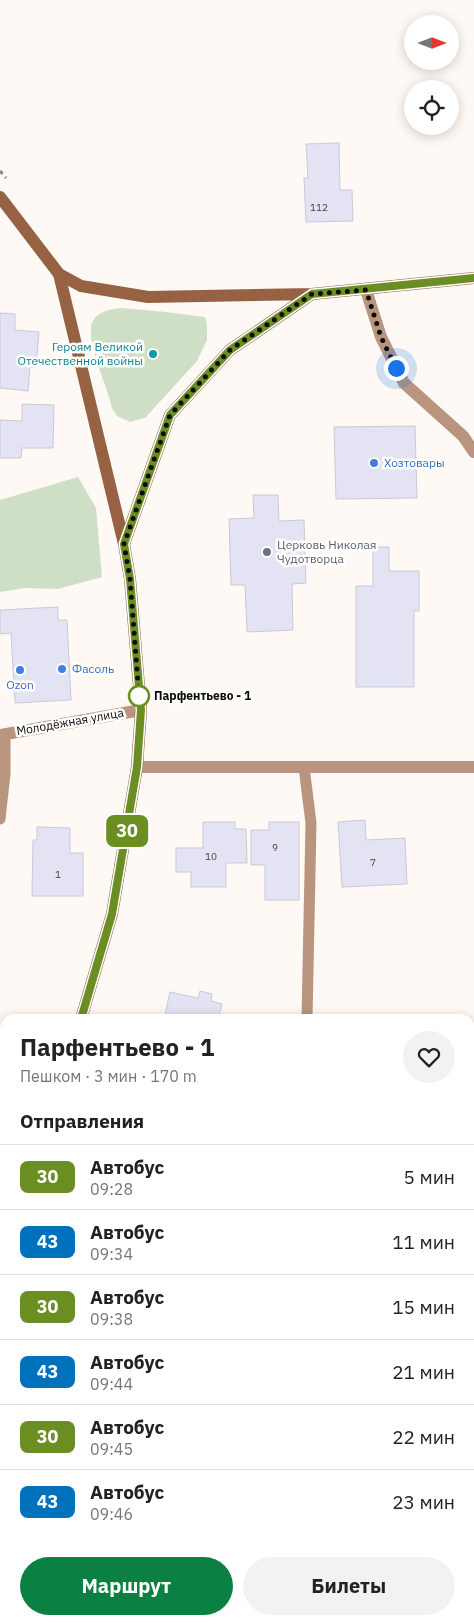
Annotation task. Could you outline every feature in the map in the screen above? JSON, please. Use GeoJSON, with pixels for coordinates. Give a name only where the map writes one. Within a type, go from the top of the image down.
{"type":"FeatureCollection","features":[{"type":"Feature","properties":{"kind":"street"},"geometry":{"type":"LineString","coordinates":[[0,197],[59,274],[124,544],[130,579],[141,710],[137,767],[112,914],[82,1014]]}},
{"type":"Feature","properties":{"kind":"street"},"geometry":{"type":"LineString","coordinates":[[59,274],[81,286],[148,297],[312,294],[474,278]]}},
{"type":"Feature","properties":{"kind":"street"},"geometry":{"type":"LineString","coordinates":[[366,290],[381,337],[404,383],[463,436],[474,452]]}},
{"type":"Feature","properties":{"kind":"street"},"geometry":{"type":"LineString","coordinates":[[124,544],[170,415],[230,350],[312,294]]}},
{"type":"Feature","properties":{"kind":"street","name":"Молодёжная улица"},"geometry":{"type":"LineString","coordinates":[[2,735],[141,710]]}},
{"type":"Feature","properties":{"kind":"street"},"geometry":{"type":"LineString","coordinates":[[137,767],[474,767]]}},
{"type":"Feature","properties":{"kind":"lane"},"geometry":{"type":"LineString","coordinates":[[0,819],[5,774],[2,735]]}},
{"type":"Feature","properties":{"kind":"lane"},"geometry":{"type":"LineString","coordinates":[[304,767],[311,823],[307,1014]]}},
{"type":"Feature","properties":{"kind":"green space"},"geometry":{"type":"Polygon","coordinates":[[[121,308],[205,317],[207,324],[207,340],[197,361],[145,418],[130,422],[117,416],[112,408],[95,357],[91,337],[92,323],[98,315],[111,309],[121,308]]]}},
{"type":"Feature","properties":{"kind":"green space"},"geometry":{"type":"Polygon","coordinates":[[[78,477],[96,508],[102,577],[58,589],[25,588],[0,592],[0,500],[78,477]]]}},
{"type":"Feature","properties":{"kind":"building"},"geometry":{"type":"Polygon","coordinates":[[[339,143],[340,190],[352,190],[353,221],[306,222],[304,178],[308,178],[306,144],[339,143]]]}},
{"type":"Feature","properties":{"kind":"building"},"geometry":{"type":"Polygon","coordinates":[[[0,313],[15,314],[15,330],[39,332],[36,367],[30,367],[28,391],[0,388],[0,313]]]}},
{"type":"Feature","properties":{"kind":"building"},"geometry":{"type":"Polygon","coordinates":[[[22,404],[54,405],[53,448],[22,448],[21,458],[0,458],[0,420],[22,421],[22,404]]]}},
{"type":"Feature","properties":{"kind":"building"},"geometry":{"type":"Polygon","coordinates":[[[415,426],[417,498],[336,499],[334,427],[415,426]]]}},
{"type":"Feature","properties":{"kind":"building","name":"Церковь Николая Чудотворца"},"geometry":{"type":"Polygon","coordinates":[[[253,495],[278,495],[279,521],[304,520],[306,583],[292,584],[293,630],[247,632],[245,585],[231,585],[229,519],[254,518],[253,495]]]}},
{"type":"Feature","properties":{"kind":"building"},"geometry":{"type":"Polygon","coordinates":[[[373,547],[389,547],[389,571],[419,571],[419,611],[414,611],[414,687],[356,687],[356,586],[373,586],[373,547]]]}},
{"type":"Feature","properties":{"kind":"building"},"geometry":{"type":"Polygon","coordinates":[[[58,607],[58,620],[67,620],[71,700],[15,703],[11,633],[0,634],[0,610],[58,607]]]}},
{"type":"Feature","properties":{"kind":"building"},"geometry":{"type":"Polygon","coordinates":[[[365,820],[366,840],[405,838],[407,884],[342,887],[338,822],[365,820]]]}},
{"type":"Feature","properties":{"kind":"building"},"geometry":{"type":"Polygon","coordinates":[[[203,822],[235,822],[235,829],[246,829],[247,863],[226,863],[226,887],[191,887],[191,872],[176,872],[176,848],[203,848],[203,822]]]}},
{"type":"Feature","properties":{"kind":"building"},"geometry":{"type":"Polygon","coordinates":[[[269,822],[299,822],[299,900],[265,900],[265,865],[251,865],[251,830],[269,830],[269,822]]]}},
{"type":"Feature","properties":{"kind":"building"},"geometry":{"type":"Polygon","coordinates":[[[37,827],[70,828],[70,853],[83,853],[83,896],[32,896],[33,840],[37,840],[37,827]]]}},
{"type":"Feature","properties":{"kind":"building"},"geometry":{"type":"Polygon","coordinates":[[[200,991],[212,994],[211,1001],[222,1004],[219,1014],[165,1014],[170,992],[198,998],[200,991]]]}},
{"type":"Feature","properties":{"kind":"bus line","name":"30"},"geometry":{"type":"LineString","coordinates":[[82,1014],[112,914],[137,767],[141,710],[130,579],[124,544],[170,415],[230,350],[312,294],[474,278]]}},
{"type":"Feature","properties":{"kind":"place","name":"Героям Великой Отечественной войны"},"geometry":{"type":"Point","coordinates":[153,354]}},
{"type":"Feature","properties":{"kind":"place","name":"Хозтовары"},"geometry":{"type":"Point","coordinates":[374,463]}},
{"type":"Feature","properties":{"kind":"place","name":"Церковь Николая Чудотворца"},"geometry":{"type":"Point","coordinates":[267,552]}},
{"type":"Feature","properties":{"kind":"place","name":"Фасоль"},"geometry":{"type":"Point","coordinates":[62,669]}},
{"type":"Feature","properties":{"kind":"place","name":"Ozon"},"geometry":{"type":"Point","coordinates":[20,670]}},
{"type":"Feature","properties":{"kind":"place","name":"Парфентьево - 1"},"geometry":{"type":"Point","coordinates":[139,696]}},
{"type":"Feature","properties":{"kind":"route"},"geometry":{"type":"LineString","coordinates":[[139,696],[130,579],[124,544],[170,415],[230,350],[312,294],[366,290],[381,337],[396,368]]}}]}
